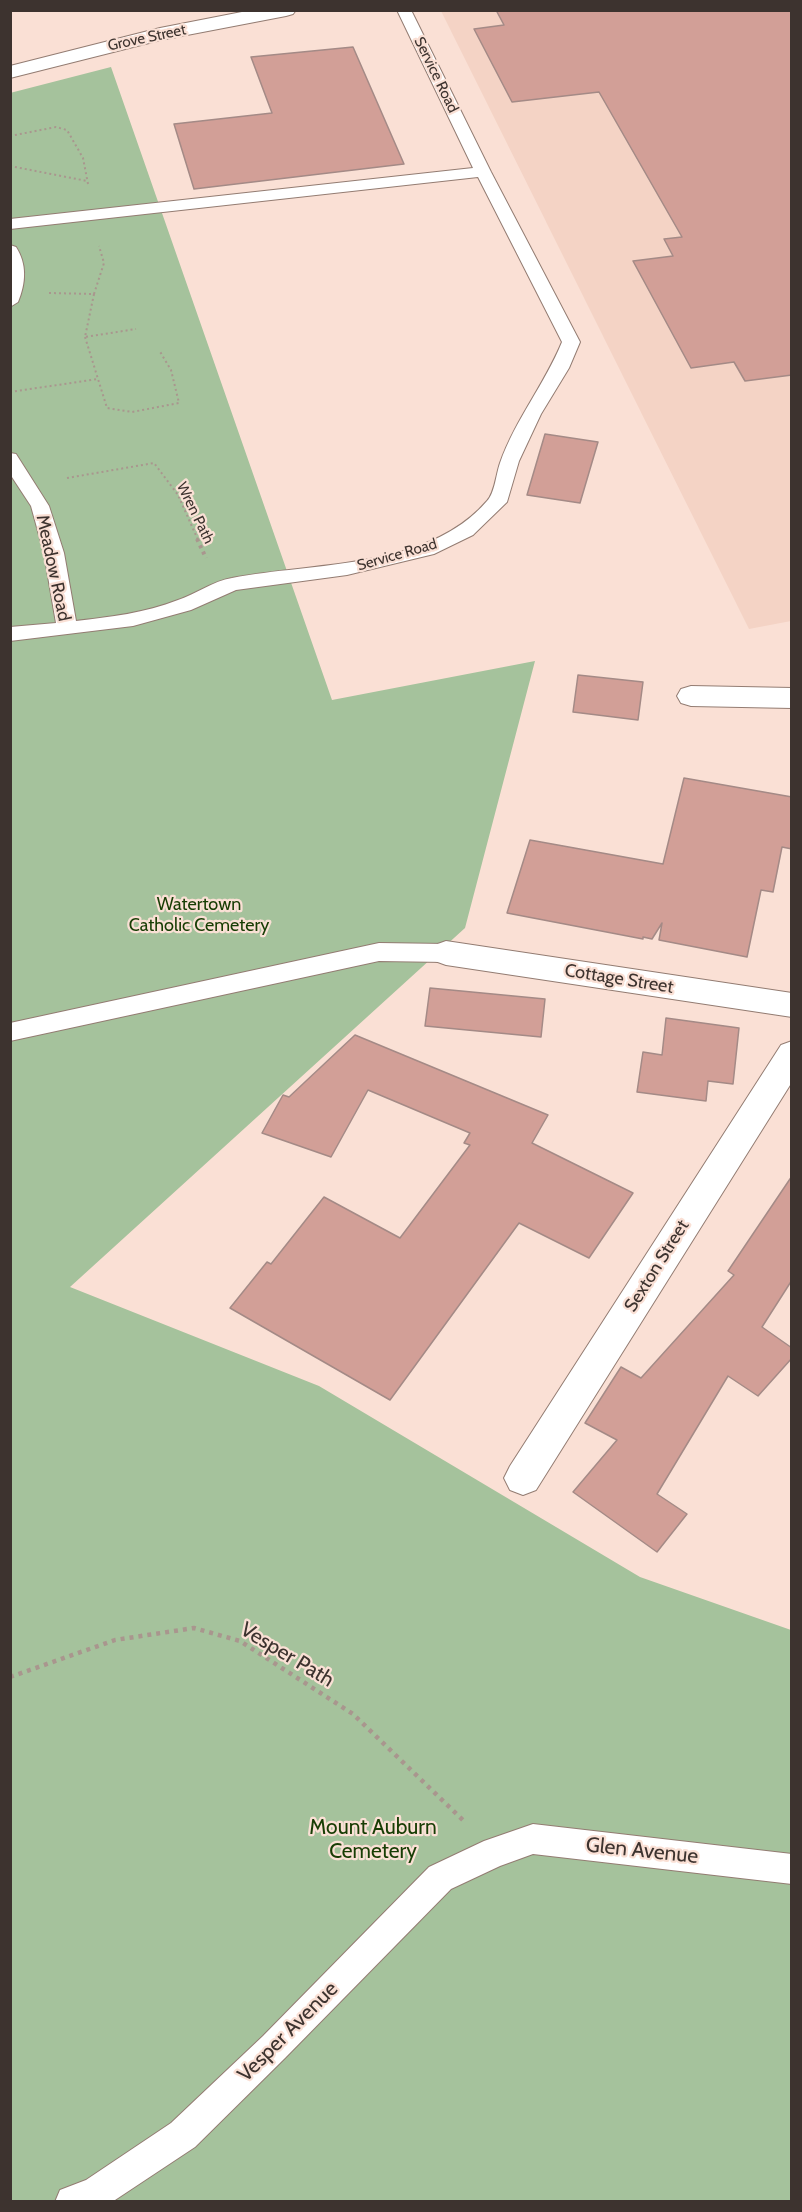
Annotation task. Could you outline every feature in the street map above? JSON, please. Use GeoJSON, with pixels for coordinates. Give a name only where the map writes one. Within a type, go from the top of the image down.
{"type":"FeatureCollection","features":[{"type":"Feature","properties":{"kind":"street","name":"Grove Street"},"geometry":{"type":"LineString","coordinates":[[10,72],[160,34],[286,10]]}},
{"type":"Feature","properties":{"kind":"street"},"geometry":{"type":"LineString","coordinates":[[691,696],[792,698]]}},
{"type":"Feature","properties":{"kind":"street","name":"Cottage Street"},"geometry":{"type":"LineString","coordinates":[[446,953],[792,1005]]}},
{"type":"Feature","properties":{"kind":"street","name":"Sexton Street"},"geometry":{"type":"LineString","coordinates":[[523,1478],[792,1054]]}},
{"type":"Feature","properties":{"kind":"lane","name":"Service Road"},"geometry":{"type":"LineString","coordinates":[[67,629],[133,620],[184,604],[232,584],[347,569],[427,550],[466,531],[498,502],[510,461],[532,414],[560,368],[571,342],[483,172],[404,10]]}},
{"type":"Feature","properties":{"kind":"lane"},"geometry":{"type":"LineString","coordinates":[[10,224],[483,172]]}},
{"type":"Feature","properties":{"kind":"lane"},"geometry":{"type":"LineString","coordinates":[[10,250],[14,256],[17,271],[13,297]]}},
{"type":"Feature","properties":{"kind":"lane","name":"Meadow Road"},"geometry":{"type":"LineString","coordinates":[[10,458],[40,506],[54,553],[67,629],[10,634]]}},
{"type":"Feature","properties":{"kind":"lane"},"geometry":{"type":"LineString","coordinates":[[10,1032],[379,952],[446,953]]}},
{"type":"Feature","properties":{"kind":"lane","name":"Glen Avenue"},"geometry":{"type":"LineString","coordinates":[[495,1852],[533,1839],[792,1869]]}},
{"type":"Feature","properties":{"kind":"lane","name":"Vesper Avenue"},"geometry":{"type":"LineString","coordinates":[[72,2202],[97,2192],[183,2135],[274,2047],[440,1878],[495,1852]]}},
{"type":"Feature","properties":{"kind":"path"},"geometry":{"type":"LineString","coordinates":[[10,136],[56,127],[67,130],[83,158],[94,215]]}},
{"type":"Feature","properties":{"kind":"path"},"geometry":{"type":"LineString","coordinates":[[12,168],[88,182]]}},
{"type":"Feature","properties":{"kind":"path"},"geometry":{"type":"LineString","coordinates":[[97,242],[104,263],[94,294],[85,337],[107,408],[132,412],[179,403],[171,370],[159,350]]}},
{"type":"Feature","properties":{"kind":"path"},"geometry":{"type":"LineString","coordinates":[[13,297],[94,294]]}},
{"type":"Feature","properties":{"kind":"path"},"geometry":{"type":"LineString","coordinates":[[85,337],[136,329]]}},
{"type":"Feature","properties":{"kind":"path"},"geometry":{"type":"LineString","coordinates":[[10,392],[98,379]]}},
{"type":"Feature","properties":{"kind":"path","name":"Wren Path"},"geometry":{"type":"LineString","coordinates":[[67,478],[154,463],[178,495],[198,544],[222,588]]}},
{"type":"Feature","properties":{"kind":"path","name":"Vesper Path"},"geometry":{"type":"LineString","coordinates":[[10,1677],[115,1640],[194,1628],[240,1641],[353,1714],[495,1852]]}},
{"type":"Feature","properties":{"kind":"shaded area"},"geometry":{"type":"Polygon","coordinates":[[[441,11],[791,11],[791,621],[749,629],[441,11]]]}},
{"type":"Feature","properties":{"kind":"green space","name":"Mount Auburn Cemetery"},"geometry":{"type":"Polygon","coordinates":[[[111,67],[332,700],[535,661],[465,928],[70,1287],[319,1386],[640,1577],[791,1630],[792,2201],[11,2202],[10,93],[111,67]]]}},
{"type":"Feature","properties":{"kind":"building"},"geometry":{"type":"Polygon","coordinates":[[[496,10],[792,10],[792,375],[745,381],[734,362],[691,368],[633,261],[673,256],[664,239],[682,237],[599,92],[512,102],[474,29],[504,25],[496,10]]]}},
{"type":"Feature","properties":{"kind":"building"},"geometry":{"type":"Polygon","coordinates":[[[353,47],[404,164],[194,189],[174,124],[272,113],[251,57],[353,47]]]}},
{"type":"Feature","properties":{"kind":"building"},"geometry":{"type":"Polygon","coordinates":[[[545,434],[598,442],[580,503],[527,495],[545,434]]]}},
{"type":"Feature","properties":{"kind":"building"},"geometry":{"type":"Polygon","coordinates":[[[578,675],[643,682],[638,720],[573,712],[578,675]]]}},
{"type":"Feature","properties":{"kind":"building"},"geometry":{"type":"Polygon","coordinates":[[[684,778],[792,797],[792,849],[782,847],[773,892],[761,890],[747,957],[659,940],[662,923],[652,939],[643,937],[643,939],[507,913],[530,840],[663,864],[684,778]]]}},
{"type":"Feature","properties":{"kind":"building"},"geometry":{"type":"Polygon","coordinates":[[[430,988],[545,999],[541,1037],[425,1026],[430,988]]]}},
{"type":"Feature","properties":{"kind":"building"},"geometry":{"type":"Polygon","coordinates":[[[666,1018],[739,1028],[733,1084],[708,1081],[706,1101],[637,1092],[643,1052],[662,1055],[666,1018]]]}},
{"type":"Feature","properties":{"kind":"building"},"geometry":{"type":"Polygon","coordinates":[[[355,1035],[548,1115],[532,1143],[633,1193],[589,1258],[519,1223],[390,1400],[230,1308],[267,1262],[271,1264],[324,1197],[400,1238],[470,1145],[464,1143],[470,1133],[368,1090],[331,1157],[262,1133],[283,1095],[289,1097],[355,1035]]]}},
{"type":"Feature","properties":{"kind":"building"},"geometry":{"type":"Polygon","coordinates":[[[792,1176],[792,1280],[762,1327],[792,1348],[792,1358],[758,1396],[728,1376],[657,1494],[687,1514],[657,1552],[573,1492],[617,1440],[585,1423],[621,1367],[641,1378],[734,1275],[728,1271],[792,1176]]]}},
{"type":"Feature","properties":{"kind":"park label","name":"Watertown Catholic Cemetery"},"geometry":{"type":"Point","coordinates":[199,915]}}]}
